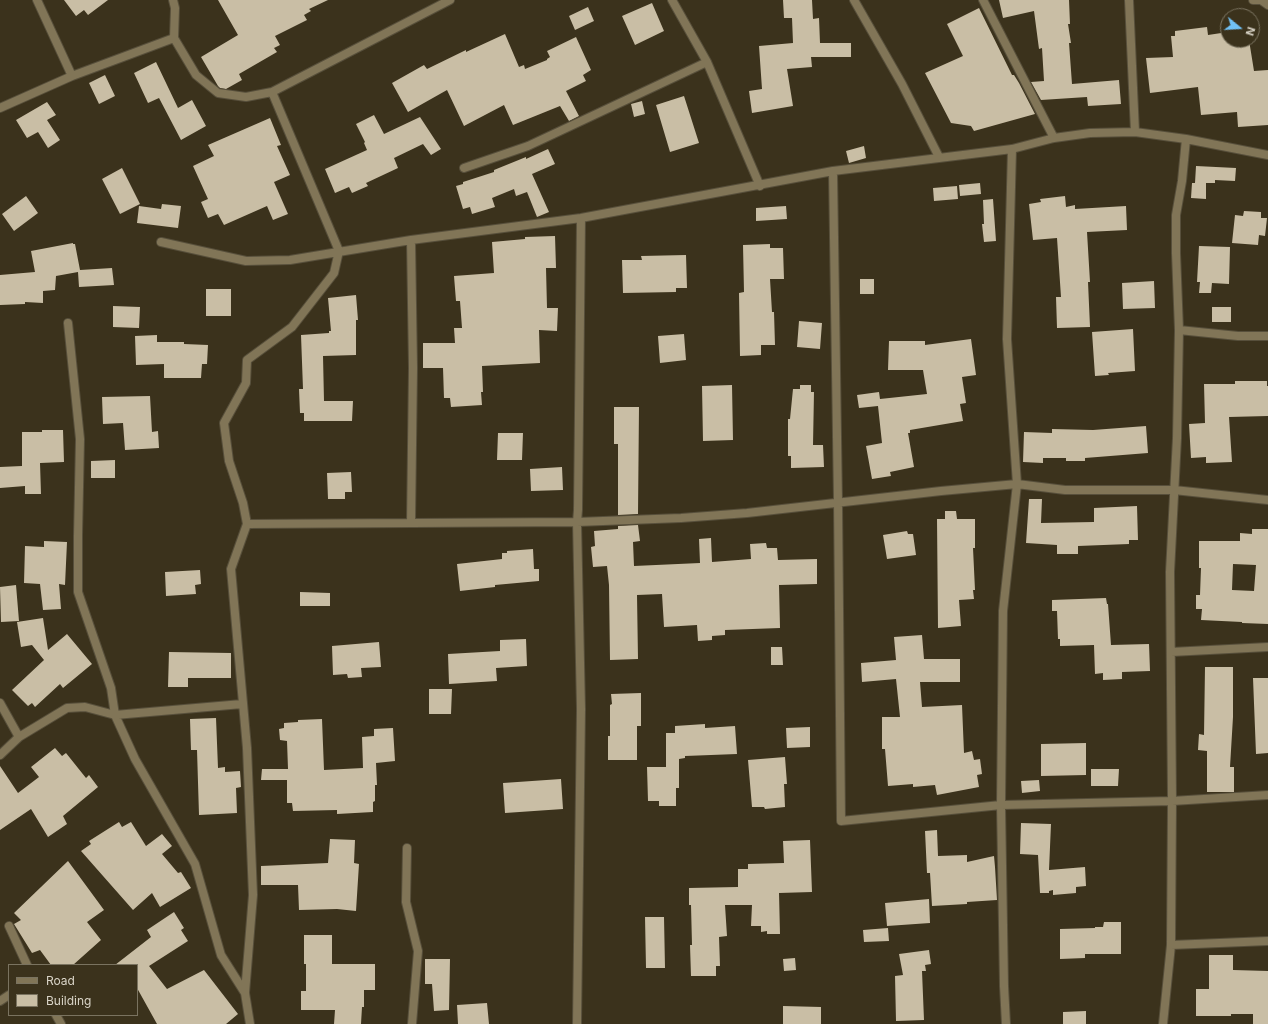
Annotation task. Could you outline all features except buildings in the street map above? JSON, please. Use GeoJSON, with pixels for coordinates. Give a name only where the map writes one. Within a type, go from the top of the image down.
{"type":"FeatureCollection","features":[{"type":"Feature","properties":{"kind":"street"},"geometry":{"type":"LineString","coordinates":[[37,0],[72,76]]}},
{"type":"Feature","properties":{"kind":"street"},"geometry":{"type":"LineString","coordinates":[[173,0],[174,38],[196,75],[218,93],[246,98],[272,92],[450,0]]}},
{"type":"Feature","properties":{"kind":"street"},"geometry":{"type":"LineString","coordinates":[[672,0],[707,62],[760,186]]}},
{"type":"Feature","properties":{"kind":"street"},"geometry":{"type":"LineString","coordinates":[[854,0],[902,84],[938,157]]}},
{"type":"Feature","properties":{"kind":"street"},"geometry":{"type":"LineString","coordinates":[[983,0],[1054,138]]}},
{"type":"Feature","properties":{"kind":"street"},"geometry":{"type":"LineString","coordinates":[[1129,0],[1135,132]]}},
{"type":"Feature","properties":{"kind":"street"},"geometry":{"type":"LineString","coordinates":[[1253,0],[1262,0],[1268,5]]}},
{"type":"Feature","properties":{"kind":"street"},"geometry":{"type":"LineString","coordinates":[[0,108],[72,76],[174,38]]}},
{"type":"Feature","properties":{"kind":"street"},"geometry":{"type":"LineString","coordinates":[[464,168],[528,146],[707,62]]}},
{"type":"Feature","properties":{"kind":"street"},"geometry":{"type":"LineString","coordinates":[[250,1024],[245,993],[253,895],[247,748],[231,569],[247,524],[244,503],[229,461],[224,423],[246,383],[247,360],[292,327],[334,273],[339,251],[272,92]]}},
{"type":"Feature","properties":{"kind":"street"},"geometry":{"type":"LineString","coordinates":[[161,242],[246,261],[290,260],[411,240],[581,218],[760,186],[833,171],[1012,149],[1054,138],[1090,133],[1135,132],[1186,139],[1268,156]]}},
{"type":"Feature","properties":{"kind":"street"},"geometry":{"type":"LineString","coordinates":[[1163,1024],[1172,945],[1170,572],[1179,330],[1176,216],[1182,181],[1186,139]]}},
{"type":"Feature","properties":{"kind":"street"},"geometry":{"type":"LineString","coordinates":[[1006,1024],[1001,805],[1003,611],[1017,484],[1007,340],[1012,149]]}},
{"type":"Feature","properties":{"kind":"street"},"geometry":{"type":"LineString","coordinates":[[833,171],[841,821],[1001,805],[1172,801],[1268,795]]}},
{"type":"Feature","properties":{"kind":"street"},"geometry":{"type":"LineString","coordinates":[[577,1024],[581,709],[577,522],[581,218]]}},
{"type":"Feature","properties":{"kind":"street"},"geometry":{"type":"LineString","coordinates":[[411,240],[413,368],[411,523]]}},
{"type":"Feature","properties":{"kind":"street"},"geometry":{"type":"LineString","coordinates":[[68,323],[80,439],[78,592],[111,688],[115,715],[135,759],[195,864],[222,955],[245,993]]}},
{"type":"Feature","properties":{"kind":"street"},"geometry":{"type":"LineString","coordinates":[[1179,330],[1238,336],[1268,336]]}},
{"type":"Feature","properties":{"kind":"street"},"geometry":{"type":"LineString","coordinates":[[247,524],[577,522],[681,518],[1017,484],[1065,490],[1174,490],[1268,500]]}},
{"type":"Feature","properties":{"kind":"street"},"geometry":{"type":"LineString","coordinates":[[1171,652],[1268,647]]}},
{"type":"Feature","properties":{"kind":"street"},"geometry":{"type":"LineString","coordinates":[[0,703],[19,737]]}},
{"type":"Feature","properties":{"kind":"street"},"geometry":{"type":"LineString","coordinates":[[0,755],[19,737],[66,708],[85,708],[115,715],[242,704]]}},
{"type":"Feature","properties":{"kind":"street"},"geometry":{"type":"LineString","coordinates":[[407,848],[406,902],[418,951],[412,1024]]}},
{"type":"Feature","properties":{"kind":"street"},"geometry":{"type":"LineString","coordinates":[[9,926],[27,964]]}},
{"type":"Feature","properties":{"kind":"street"},"geometry":{"type":"LineString","coordinates":[[1172,945],[1268,941]]}}]}
